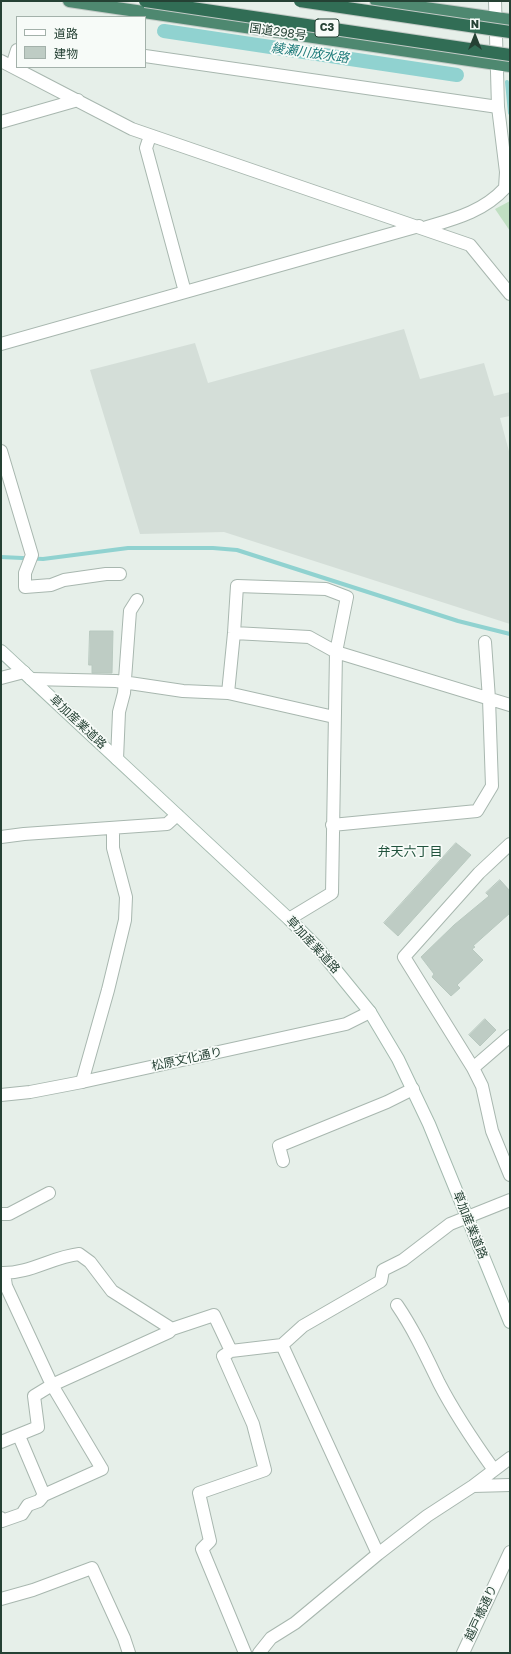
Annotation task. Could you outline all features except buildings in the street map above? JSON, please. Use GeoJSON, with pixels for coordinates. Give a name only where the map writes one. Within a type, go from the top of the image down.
{"type":"FeatureCollection","features":[{"type":"Feature","properties":{"kind":"highway","name":"国道298号"},"geometry":{"type":"LineString","coordinates":[[69,1],[510,66]]}},
{"type":"Feature","properties":{"kind":"highway","name":"C3"},"geometry":{"type":"LineString","coordinates":[[145,1],[510,55]]}},
{"type":"Feature","properties":{"kind":"highway","name":"C3"},"geometry":{"type":"LineString","coordinates":[[300,1],[510,32]]}},
{"type":"Feature","properties":{"kind":"highway"},"geometry":{"type":"LineString","coordinates":[[376,1],[510,20]]}},
{"type":"Feature","properties":{"kind":"street"},"geometry":{"type":"LineString","coordinates":[[1,344],[422,227],[475,211],[487,205],[508,188],[498,107],[495,1]]}},
{"type":"Feature","properties":{"kind":"street"},"geometry":{"type":"LineString","coordinates":[[16,51],[6,64],[132,129],[422,227],[470,245],[510,294]]}},
{"type":"Feature","properties":{"kind":"street"},"geometry":{"type":"LineString","coordinates":[[146,56],[498,107]]}},
{"type":"Feature","properties":{"kind":"street"},"geometry":{"type":"LineString","coordinates":[[1,122],[78,100]]}},
{"type":"Feature","properties":{"kind":"street"},"geometry":{"type":"LineString","coordinates":[[150,136],[146,148],[185,292]]}},
{"type":"Feature","properties":{"kind":"street"},"geometry":{"type":"LineString","coordinates":[[1,451],[3,464],[32,555],[25,573],[25,588],[51,586],[64,580],[106,574],[120,574]]}},
{"type":"Feature","properties":{"kind":"street"},"geometry":{"type":"LineString","coordinates":[[228,694],[237,586],[326,589],[347,597],[336,652],[332,893],[289,919]]}},
{"type":"Feature","properties":{"kind":"street"},"geometry":{"type":"LineString","coordinates":[[117,759],[119,712],[125,682],[130,611],[137,600]]}},
{"type":"Feature","properties":{"kind":"street"},"geometry":{"type":"LineString","coordinates":[[234,633],[309,637],[336,652],[510,705]]}},
{"type":"Feature","properties":{"kind":"street"},"geometry":{"type":"LineString","coordinates":[[332,825],[477,811],[492,786],[489,699],[485,642]]}},
{"type":"Feature","properties":{"kind":"street","name":"草加産業道路"},"geometry":{"type":"LineString","coordinates":[[1,651],[289,919],[317,947],[370,1012],[398,1059],[429,1124],[510,1322]]}},
{"type":"Feature","properties":{"kind":"street"},"geometry":{"type":"LineString","coordinates":[[1,678],[28,676],[125,682],[183,691],[228,694],[334,717]]}},
{"type":"Feature","properties":{"kind":"street"},"geometry":{"type":"LineString","coordinates":[[2,836],[167,824],[177,814]]}},
{"type":"Feature","properties":{"kind":"street"},"geometry":{"type":"LineString","coordinates":[[82,1082],[108,990],[125,920],[126,897],[113,848],[113,828]]}},
{"type":"Feature","properties":{"kind":"street"},"geometry":{"type":"LineString","coordinates":[[510,844],[479,873],[404,956],[473,1068],[482,1086],[492,1131],[510,1174]]}},
{"type":"Feature","properties":{"kind":"street","name":"松原文化通り"},"geometry":{"type":"LineString","coordinates":[[1,1095],[30,1092],[82,1082],[346,1024],[370,1012]]}},
{"type":"Feature","properties":{"kind":"street"},"geometry":{"type":"LineString","coordinates":[[473,1068],[510,1036]]}},
{"type":"Feature","properties":{"kind":"street"},"geometry":{"type":"LineString","coordinates":[[283,1161],[279,1146],[387,1102],[413,1089]]}},
{"type":"Feature","properties":{"kind":"street"},"geometry":{"type":"LineString","coordinates":[[1,1214],[9,1214],[49,1193]]}},
{"type":"Feature","properties":{"kind":"street"},"geometry":{"type":"LineString","coordinates":[[245,1653],[202,1549],[210,1541],[199,1493],[265,1470],[253,1424],[223,1356],[231,1351],[282,1346],[303,1326],[381,1281],[383,1270],[403,1260],[450,1224],[510,1200]]}},
{"type":"Feature","properties":{"kind":"street"},"geometry":{"type":"LineString","coordinates":[[1,1518],[2,1521],[22,1514],[28,1505],[39,1501],[44,1495],[102,1469],[52,1385],[6,1286],[2,1273],[28,1270],[66,1255],[79,1254],[90,1262],[112,1291],[172,1329]]}},
{"type":"Feature","properties":{"kind":"street"},"geometry":{"type":"LineString","coordinates":[[397,1305],[422,1345],[455,1411],[494,1470]]}},
{"type":"Feature","properties":{"kind":"street"},"geometry":{"type":"LineString","coordinates":[[1,1442],[19,1436],[38,1427],[34,1396],[52,1385],[169,1332],[172,1329],[214,1315],[231,1351]]}},
{"type":"Feature","properties":{"kind":"street"},"geometry":{"type":"LineString","coordinates":[[282,1346],[378,1554]]}},
{"type":"Feature","properties":{"kind":"street"},"geometry":{"type":"LineString","coordinates":[[19,1436],[44,1495]]}},
{"type":"Feature","properties":{"kind":"street"},"geometry":{"type":"LineString","coordinates":[[259,1653],[272,1638],[295,1623],[378,1554],[427,1516],[473,1486],[510,1458]]}},
{"type":"Feature","properties":{"kind":"street"},"geometry":{"type":"LineString","coordinates":[[473,1486],[510,1485]]}},
{"type":"Feature","properties":{"kind":"street","name":"越戸橋通り"},"geometry":{"type":"LineString","coordinates":[[463,1653],[510,1552]]}},
{"type":"Feature","properties":{"kind":"street"},"geometry":{"type":"LineString","coordinates":[[1,1599],[92,1568],[124,1638],[129,1653]]}},
{"type":"Feature","properties":{"kind":"shaded area"},"geometry":{"type":"Polygon","coordinates":[[[404,329],[420,379],[484,363],[494,396],[510,392],[510,416],[500,418],[510,455],[510,624],[224,532],[140,534],[90,370],[195,343],[208,383],[404,329]]]}},
{"type":"Feature","properties":{"kind":"green space"},"geometry":{"type":"Polygon","coordinates":[[[510,201],[510,231],[495,209],[510,201]]]}},
{"type":"Feature","properties":{"kind":"waterway","name":"綾瀬川放水路"},"geometry":{"type":"LineString","coordinates":[[164,31],[457,75]]}},
{"type":"Feature","properties":{"kind":"waterway"},"geometry":{"type":"LineString","coordinates":[[507,82],[510,113]]}},
{"type":"Feature","properties":{"kind":"waterway"},"geometry":{"type":"LineString","coordinates":[[1,557],[43,559],[128,548],[213,548],[237,550],[458,621],[510,634]]}},
{"type":"Feature","properties":{"kind":"district","name":"弁天六丁目"},"geometry":{"type":"Point","coordinates":[410,852]}}]}
